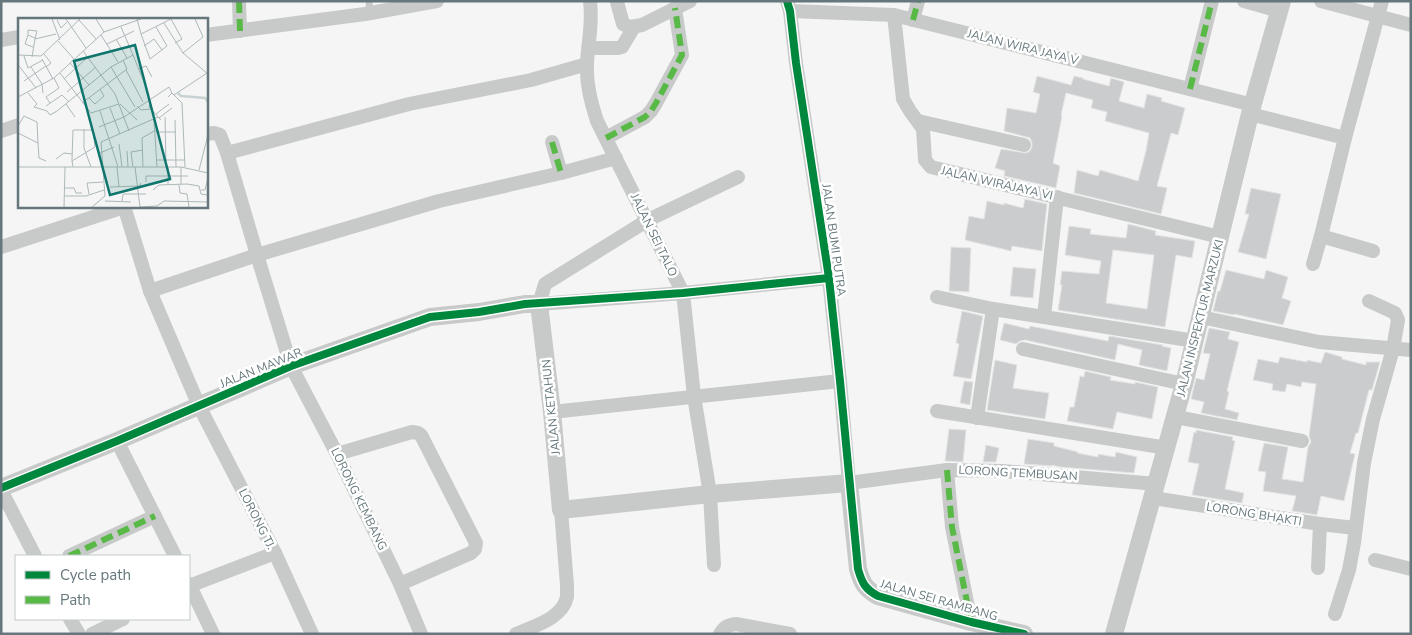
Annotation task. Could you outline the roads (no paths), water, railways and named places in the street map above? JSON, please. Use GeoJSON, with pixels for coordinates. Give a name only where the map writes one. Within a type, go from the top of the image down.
{"type":"FeatureCollection","features":[{"type":"Feature","properties":{"kind":"street"},"geometry":{"type":"LineString","coordinates":[[239,1],[240,31]]}},
{"type":"Feature","properties":{"kind":"street"},"geometry":{"type":"LineString","coordinates":[[208,35],[240,31],[370,7],[437,1]]}},
{"type":"Feature","properties":{"kind":"street","name":"JALAN SEI TALO"},"geometry":{"type":"LineString","coordinates":[[590,1],[592,26],[587,64],[589,95],[597,121],[683,293],[694,396],[710,494],[714,565]]}},
{"type":"Feature","properties":{"kind":"street"},"geometry":{"type":"LineString","coordinates":[[914,20],[918,1]]}},
{"type":"Feature","properties":{"kind":"street"},"geometry":{"type":"LineString","coordinates":[[1190,89],[1212,1]]}},
{"type":"Feature","properties":{"kind":"street"},"geometry":{"type":"LineString","coordinates":[[1244,1],[1281,6]]}},
{"type":"Feature","properties":{"kind":"street"},"geometry":{"type":"LineString","coordinates":[[1321,1],[1411,25]]}},
{"type":"Feature","properties":{"kind":"street"},"geometry":{"type":"LineString","coordinates":[[1313,264],[1382,1]]}},
{"type":"Feature","properties":{"kind":"street"},"geometry":{"type":"LineString","coordinates":[[606,138],[645,117],[651,111],[682,55],[682,4],[642,25],[630,27],[623,24],[617,2]]}},
{"type":"Feature","properties":{"kind":"street","name":"JALAN WIRA JAYA V"},"geometry":{"type":"LineString","coordinates":[[788,6],[894,15],[1190,89],[1345,138]]}},
{"type":"Feature","properties":{"kind":"street","name":"JALAN BUMI PUTRA"},"geometry":{"type":"LineString","coordinates":[[788,6],[829,278],[849,483]]}},
{"type":"Feature","properties":{"kind":"street","name":"JALAN INSPEKTUR MARZUKI"},"geometry":{"type":"LineString","coordinates":[[1114,634],[1176,417],[1252,109],[1281,6]]}},
{"type":"Feature","properties":{"kind":"street","name":"JALAN WIRAJAYA VI"},"geometry":{"type":"LineString","coordinates":[[894,15],[903,99],[923,129],[925,160],[931,167],[1220,237]]}},
{"type":"Feature","properties":{"kind":"street"},"geometry":{"type":"LineString","coordinates":[[589,48],[622,47],[634,27]]}},
{"type":"Feature","properties":{"kind":"street"},"geometry":{"type":"LineString","coordinates":[[1,40],[18,37]]}},
{"type":"Feature","properties":{"kind":"street"},"geometry":{"type":"LineString","coordinates":[[227,152],[409,104],[531,80],[587,64]]}},
{"type":"Feature","properties":{"kind":"street"},"geometry":{"type":"LineString","coordinates":[[918,121],[1024,145]]}},
{"type":"Feature","properties":{"kind":"street"},"geometry":{"type":"LineString","coordinates":[[1,131],[18,125]]}},
{"type":"Feature","properties":{"kind":"street","name":"LORONG KEMBANG"},"geometry":{"type":"LineString","coordinates":[[208,134],[220,135],[227,152],[256,255],[291,366],[337,454],[400,584],[421,634]]}},
{"type":"Feature","properties":{"kind":"street"},"geometry":{"type":"LineString","coordinates":[[552,142],[561,172]]}},
{"type":"Feature","properties":{"kind":"street"},"geometry":{"type":"LineString","coordinates":[[150,291],[256,255],[439,201],[616,158]]}},
{"type":"Feature","properties":{"kind":"street"},"geometry":{"type":"LineString","coordinates":[[738,177],[648,220],[545,284],[540,304],[683,293],[829,278]]}},
{"type":"Feature","properties":{"kind":"street"},"geometry":{"type":"LineString","coordinates":[[1044,317],[1057,197]]}},
{"type":"Feature","properties":{"kind":"street"},"geometry":{"type":"LineString","coordinates":[[1,247],[121,208]]}},
{"type":"Feature","properties":{"kind":"street","name":"LORONG TJ."},"geometry":{"type":"LineString","coordinates":[[124,208],[150,291],[199,406],[275,554],[312,634]]}},
{"type":"Feature","properties":{"kind":"street"},"geometry":{"type":"LineString","coordinates":[[1321,236],[1373,251]]}},
{"type":"Feature","properties":{"kind":"street"},"geometry":{"type":"LineString","coordinates":[[937,297],[993,309],[1195,341]]}},
{"type":"Feature","properties":{"kind":"street"},"geometry":{"type":"LineString","coordinates":[[1334,614],[1349,570],[1364,462],[1373,419],[1393,349],[1398,320],[1395,313],[1369,301]]}},
{"type":"Feature","properties":{"kind":"street","name":"JALAN MAWAR"},"geometry":{"type":"LineString","coordinates":[[1,489],[291,366],[430,317],[479,312],[525,304],[540,304]]}},
{"type":"Feature","properties":{"kind":"street","name":"JALAN KETAHUN"},"geometry":{"type":"LineString","coordinates":[[540,304],[561,510]]}},
{"type":"Feature","properties":{"kind":"street"},"geometry":{"type":"LineString","coordinates":[[976,418],[993,309]]}},
{"type":"Feature","properties":{"kind":"street"},"geometry":{"type":"LineString","coordinates":[[1201,317],[1319,342],[1411,350]]}},
{"type":"Feature","properties":{"kind":"street"},"geometry":{"type":"LineString","coordinates":[[1023,349],[1184,384]]}},
{"type":"Feature","properties":{"kind":"street"},"geometry":{"type":"LineString","coordinates":[[552,412],[840,381]]}},
{"type":"Feature","properties":{"kind":"street"},"geometry":{"type":"LineString","coordinates":[[937,411],[1167,448]]}},
{"type":"Feature","properties":{"kind":"street"},"geometry":{"type":"LineString","coordinates":[[1176,417],[1302,441]]}},
{"type":"Feature","properties":{"kind":"street"},"geometry":{"type":"LineString","coordinates":[[337,454],[412,432],[418,433],[421,435],[476,543],[475,549],[471,553],[400,584]]}},
{"type":"Feature","properties":{"kind":"street"},"geometry":{"type":"LineString","coordinates":[[118,441],[174,555]]}},
{"type":"Feature","properties":{"kind":"street"},"geometry":{"type":"LineString","coordinates":[[947,470],[952,527],[971,622]]}},
{"type":"Feature","properties":{"kind":"street","name":"LORONG TEMBUSAN"},"geometry":{"type":"LineString","coordinates":[[849,483],[947,470],[1003,471],[1155,491]]}},
{"type":"Feature","properties":{"kind":"street"},"geometry":{"type":"LineString","coordinates":[[524,632],[558,613],[567,597],[561,510],[710,494],[849,483]]}},
{"type":"Feature","properties":{"kind":"street","name":"JALAN SEI RAMBANG"},"geometry":{"type":"LineString","coordinates":[[849,483],[858,569],[867,590],[878,596],[971,622],[1024,634]]}},
{"type":"Feature","properties":{"kind":"street"},"geometry":{"type":"LineString","coordinates":[[1,489],[34,555]]}},
{"type":"Feature","properties":{"kind":"street","name":"LORONG BHAKTI"},"geometry":{"type":"LineString","coordinates":[[1155,491],[1320,524],[1355,528]]}},
{"type":"Feature","properties":{"kind":"street"},"geometry":{"type":"LineString","coordinates":[[71,555],[155,516]]}},
{"type":"Feature","properties":{"kind":"street"},"geometry":{"type":"LineString","coordinates":[[1318,568],[1320,524]]}},
{"type":"Feature","properties":{"kind":"street"},"geometry":{"type":"LineString","coordinates":[[190,585],[275,554]]}},
{"type":"Feature","properties":{"kind":"street"},"geometry":{"type":"LineString","coordinates":[[1375,560],[1411,568]]}},
{"type":"Feature","properties":{"kind":"street"},"geometry":{"type":"LineString","coordinates":[[190,587],[213,634]]}},
{"type":"Feature","properties":{"kind":"street"},"geometry":{"type":"LineString","coordinates":[[71,620],[78,634]]}},
{"type":"Feature","properties":{"kind":"street"},"geometry":{"type":"LineString","coordinates":[[92,634],[121,620]]}},
{"type":"Feature","properties":{"kind":"street"},"geometry":{"type":"LineString","coordinates":[[720,634],[723,628],[729,624],[736,624],[790,634]]}}]}
